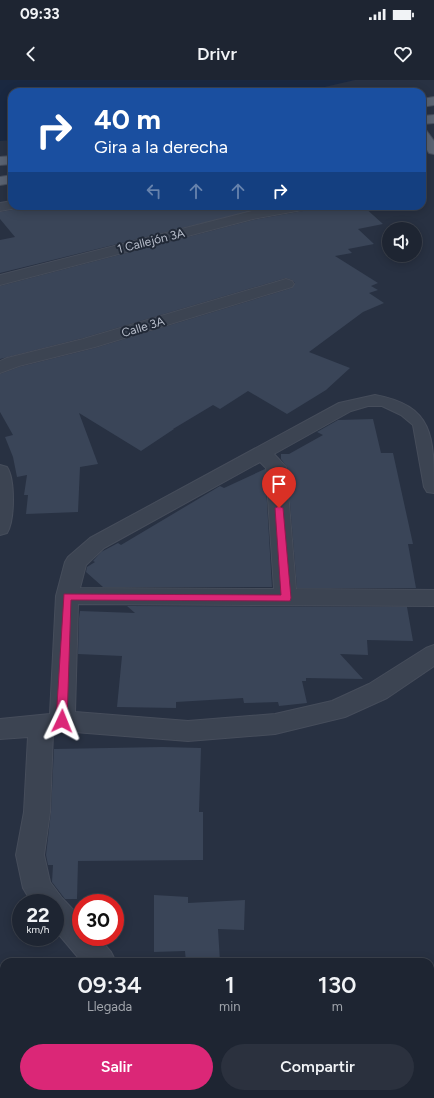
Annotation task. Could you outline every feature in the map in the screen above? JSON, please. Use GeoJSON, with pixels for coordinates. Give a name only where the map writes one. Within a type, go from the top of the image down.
{"type":"FeatureCollection","features":[{"type":"Feature","properties":{"kind":"main road"},"geometry":{"type":"LineString","coordinates":[[426,139],[434,152]]}},
{"type":"Feature","properties":{"kind":"street","name":"1 Callejón 3A"},"geometry":{"type":"LineString","coordinates":[[0,280],[252,215],[280,210]]}},
{"type":"Feature","properties":{"kind":"street","name":"Calle 3A"},"geometry":{"type":"LineString","coordinates":[[0,368],[13,362],[89,343],[286,284]]}},
{"type":"Feature","properties":{"kind":"street"},"geometry":{"type":"LineString","coordinates":[[42,894],[37,888],[30,855],[51,724],[67,596],[76,562],[97,543],[262,452],[345,407],[374,400],[395,405],[416,415],[422,424],[434,487]]}},
{"type":"Feature","properties":{"kind":"street"},"geometry":{"type":"LineString","coordinates":[[262,452],[276,467],[286,598]]}},
{"type":"Feature","properties":{"kind":"street"},"geometry":{"type":"LineString","coordinates":[[0,471],[2,499],[0,528]]}},
{"type":"Feature","properties":{"kind":"street"},"geometry":{"type":"LineString","coordinates":[[67,596],[434,598]]}},
{"type":"Feature","properties":{"kind":"street"},"geometry":{"type":"LineString","coordinates":[[0,728],[51,724],[188,731],[275,724],[336,710],[378,692],[434,654]]}},
{"type":"Feature","properties":{"kind":"street"},"geometry":{"type":"LineString","coordinates":[[64,919],[98,958]]}},
{"type":"Feature","properties":{"kind":"water"},"geometry":{"type":"Polygon","coordinates":[[[0,80],[355,80],[320,88],[8,88],[8,140],[0,141],[0,80]]]}},
{"type":"Feature","properties":{"kind":"building"},"geometry":{"type":"Polygon","coordinates":[[[11,210],[255,210],[0,273],[0,240],[15,237],[0,219],[0,212],[11,210]]]}},
{"type":"Feature","properties":{"kind":"building"},"geometry":{"type":"Polygon","coordinates":[[[308,210],[367,210],[382,223],[358,229],[374,244],[348,249],[352,253],[335,256],[378,283],[371,286],[378,290],[369,293],[384,303],[363,312],[309,352],[350,368],[326,390],[287,414],[248,391],[220,409],[213,405],[173,429],[141,451],[79,413],[98,464],[80,467],[78,512],[26,514],[28,495],[24,495],[27,475],[17,477],[13,457],[5,437],[13,435],[0,412],[0,374],[19,367],[95,348],[292,288],[295,283],[286,278],[83,338],[0,359],[0,286],[253,220],[308,210]]]}},
{"type":"Feature","properties":{"kind":"building"},"geometry":{"type":"Polygon","coordinates":[[[373,419],[381,453],[393,453],[413,544],[408,544],[416,588],[297,588],[287,467],[281,459],[281,454],[289,454],[323,435],[317,432],[338,420],[373,419]]]}},
{"type":"Feature","properties":{"kind":"building"},"geometry":{"type":"Polygon","coordinates":[[[265,469],[272,587],[103,587],[86,572],[87,567],[95,562],[93,561],[101,552],[118,543],[121,545],[220,486],[224,488],[265,469]]]}},
{"type":"Feature","properties":{"kind":"building"},"geometry":{"type":"Polygon","coordinates":[[[127,606],[407,607],[413,641],[367,640],[368,655],[340,654],[363,679],[306,678],[306,681],[302,681],[307,703],[279,706],[278,702],[244,703],[243,698],[176,702],[176,708],[117,707],[122,656],[78,654],[79,618],[80,611],[135,613],[127,606]]]}},
{"type":"Feature","properties":{"kind":"building"},"geometry":{"type":"Polygon","coordinates":[[[163,747],[201,748],[199,812],[203,812],[203,860],[78,861],[77,894],[72,894],[72,899],[65,899],[64,894],[61,894],[52,882],[53,865],[48,865],[46,855],[51,812],[54,749],[163,747]]]}},
{"type":"Feature","properties":{"kind":"building"},"geometry":{"type":"Polygon","coordinates":[[[154,895],[188,897],[188,903],[245,900],[244,930],[218,929],[220,958],[186,958],[185,951],[154,952],[154,895]]]}},
{"type":"Feature","properties":{"kind":"route"},"geometry":{"type":"LineString","coordinates":[[62,721],[67,596],[286,598],[279,508]]}}]}
